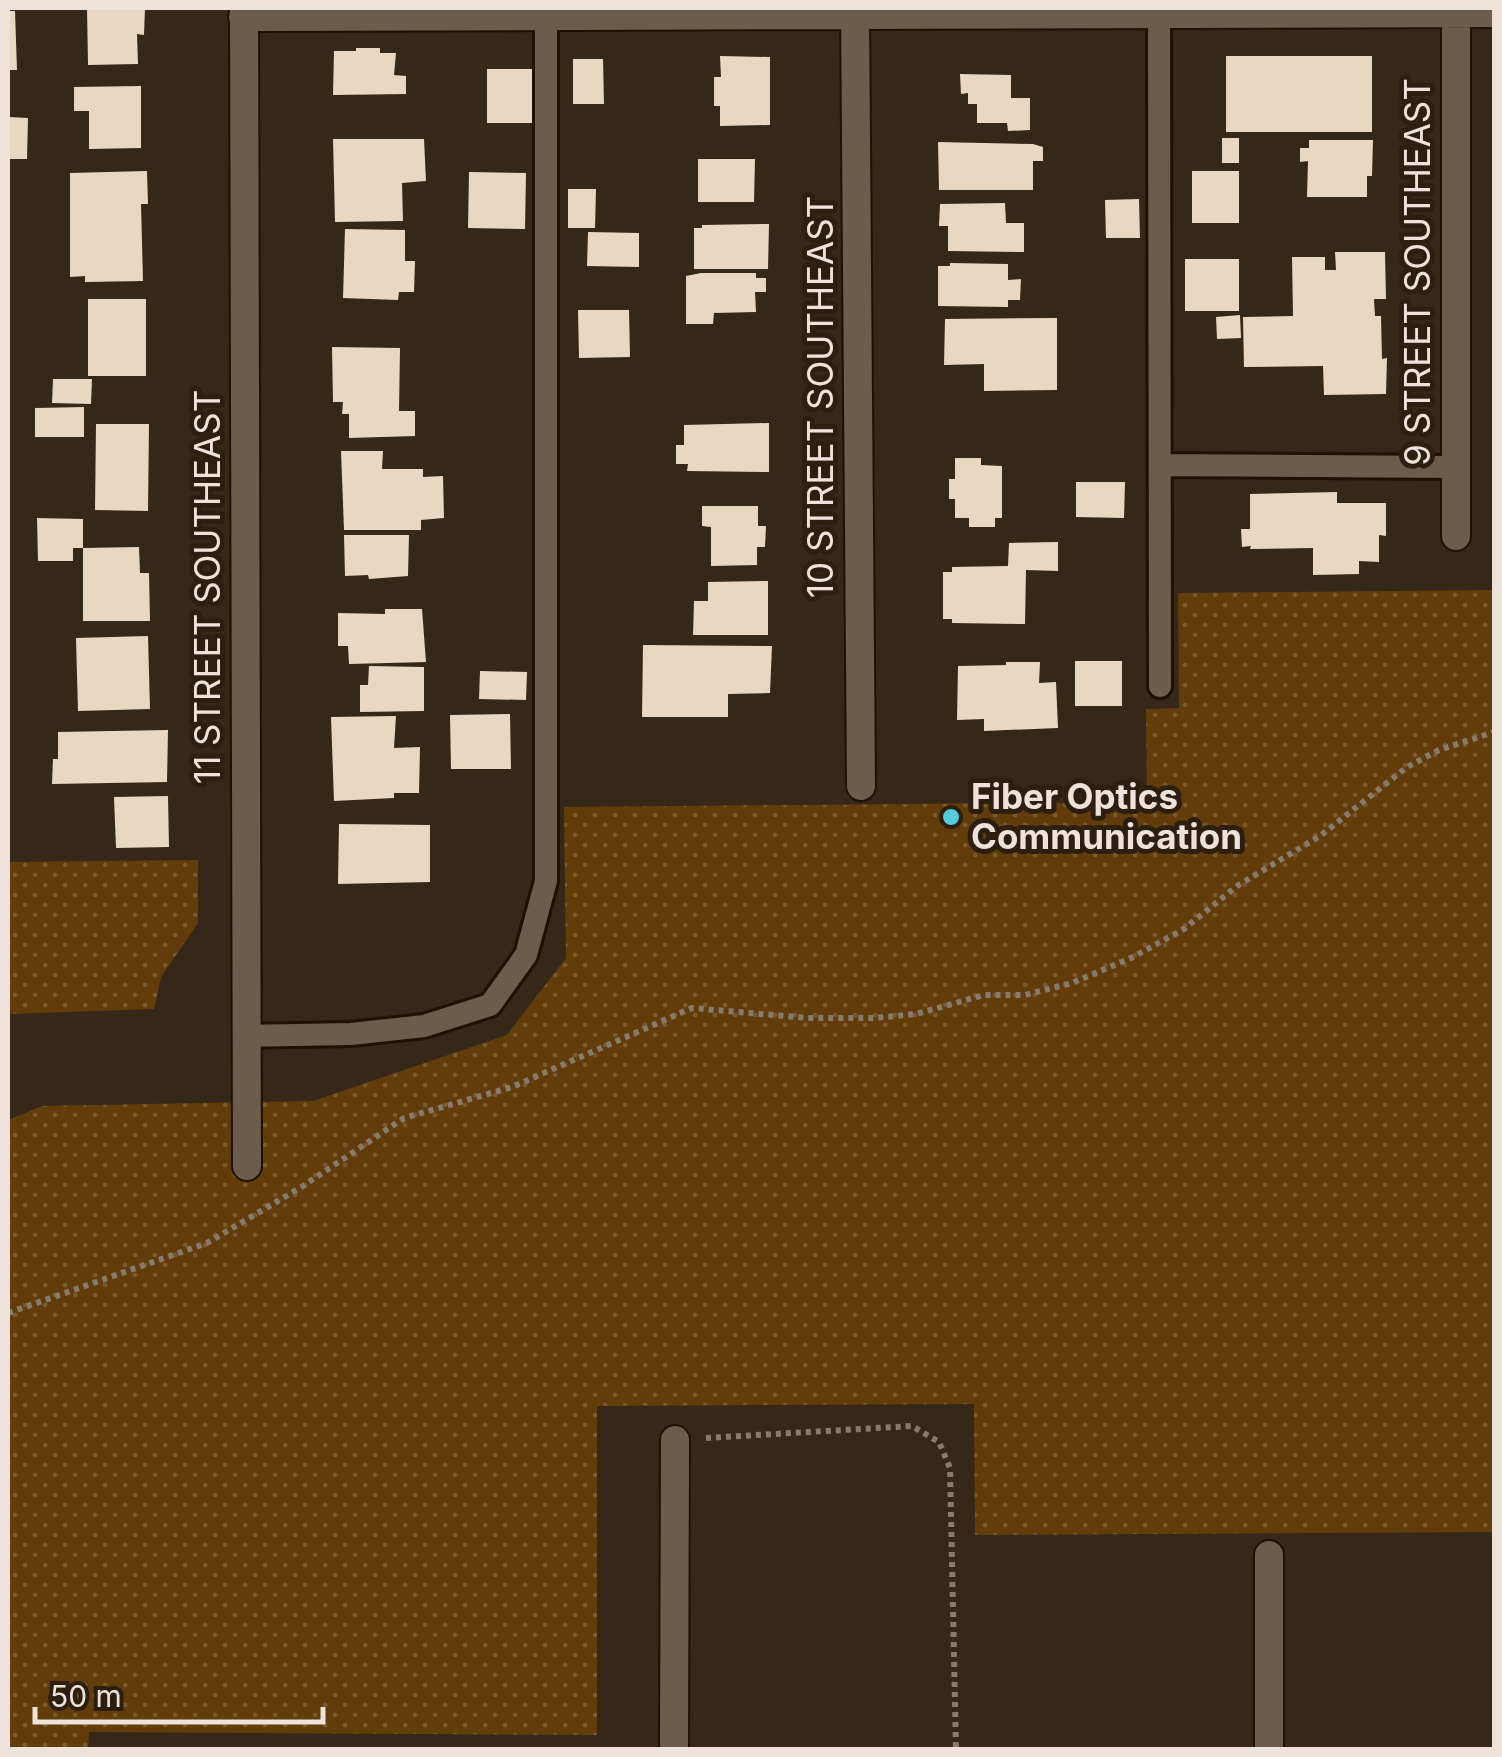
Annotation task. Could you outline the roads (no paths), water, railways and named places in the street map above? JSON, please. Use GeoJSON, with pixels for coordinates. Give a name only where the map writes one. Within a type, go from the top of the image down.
{"type":"FeatureCollection","features":[{"type":"Feature","properties":{"kind":"street","name":"9 STREET SOUTHEAST"},"geometry":{"type":"LineString","coordinates":[[1456,10],[1456,536]]}},
{"type":"Feature","properties":{"kind":"street","name":"10 STREET SOUTHEAST"},"geometry":{"type":"LineString","coordinates":[[855,11],[861,786]]}},
{"type":"Feature","properties":{"kind":"street"},"geometry":{"type":"LineString","coordinates":[[243,12],[1494,13]]}},
{"type":"Feature","properties":{"kind":"street","name":"11 STREET SOUTHEAST"},"geometry":{"type":"LineString","coordinates":[[243,12],[246,1166]]}},
{"type":"Feature","properties":{"kind":"street"},"geometry":{"type":"LineString","coordinates":[[674,1750],[675,1440]]}},
{"type":"Feature","properties":{"kind":"street"},"geometry":{"type":"LineString","coordinates":[[1269,1750],[1270,1556]]}},
{"type":"Feature","properties":{"kind":"lane"},"geometry":{"type":"LineString","coordinates":[[1159,11],[1160,686]]}},
{"type":"Feature","properties":{"kind":"lane"},"geometry":{"type":"LineString","coordinates":[[246,1036],[351,1034],[424,1026],[490,1005],[526,955],[546,881],[546,12]]}},
{"type":"Feature","properties":{"kind":"lane"},"geometry":{"type":"LineString","coordinates":[[1160,465],[1456,467]]}},
{"type":"Feature","properties":{"kind":"place","name":"Fiber Optics Communication"},"geometry":{"type":"Point","coordinates":[951,817]}}]}
